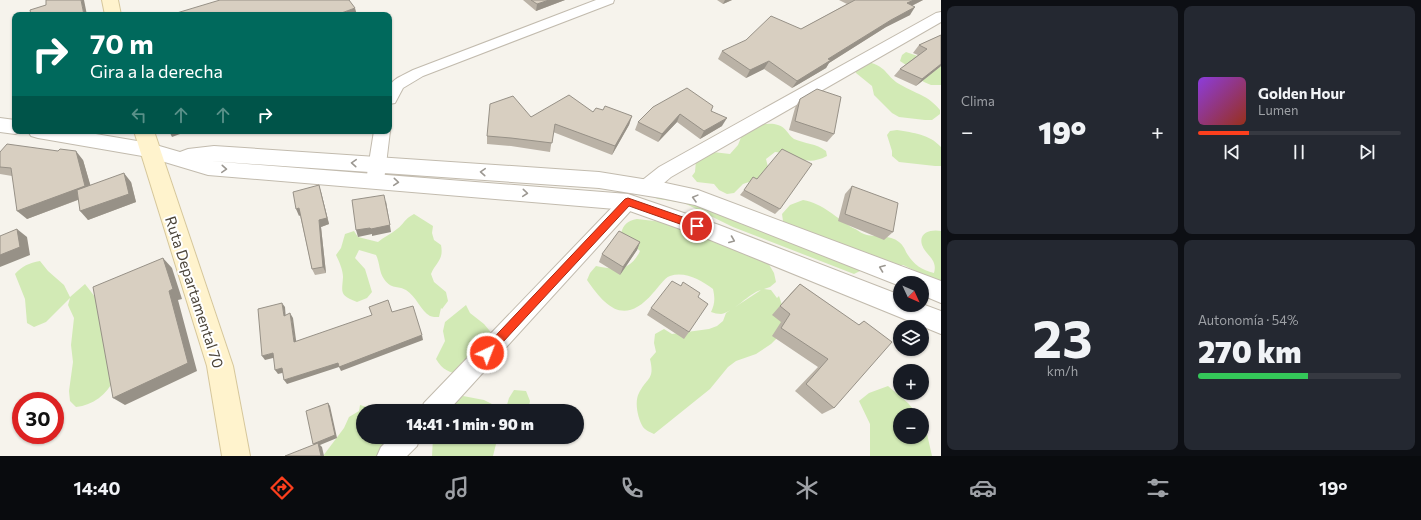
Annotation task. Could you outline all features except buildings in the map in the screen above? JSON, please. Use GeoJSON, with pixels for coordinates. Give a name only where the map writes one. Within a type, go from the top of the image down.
{"type":"FeatureCollection","features":[{"type":"Feature","properties":{"kind":"main road"},"geometry":{"type":"LineString","coordinates":[[110,0],[113,12]]}},
{"type":"Feature","properties":{"kind":"main road","name":"Ruta Departamental 70"},"geometry":{"type":"LineString","coordinates":[[146,140],[220,366],[236,456]]}},
{"type":"Feature","properties":{"kind":"street"},"geometry":{"type":"LineString","coordinates":[[392,94],[398,85],[418,73],[608,0]]}},
{"type":"Feature","properties":{"kind":"street"},"geometry":{"type":"LineString","coordinates":[[646,187],[665,172],[941,16]]}},
{"type":"Feature","properties":{"kind":"street"},"geometry":{"type":"LineString","coordinates":[[0,124],[12,126]]}},
{"type":"Feature","properties":{"kind":"street"},"geometry":{"type":"LineString","coordinates":[[74,134],[146,140],[173,158],[208,168],[599,180],[646,187],[698,198],[900,276]]}},
{"type":"Feature","properties":{"kind":"street"},"geometry":{"type":"LineString","coordinates":[[376,172],[382,134]]}},
{"type":"Feature","properties":{"kind":"street"},"geometry":{"type":"LineString","coordinates":[[376,172],[628,202],[711,231],[941,324]]}},
{"type":"Feature","properties":{"kind":"street"},"geometry":{"type":"LineString","coordinates":[[439,404],[628,202]]}},
{"type":"Feature","properties":{"kind":"street"},"geometry":{"type":"LineString","coordinates":[[929,287],[941,292]]}},
{"type":"Feature","properties":{"kind":"street"},"geometry":{"type":"LineString","coordinates":[[390,456],[401,444]]}},
{"type":"Feature","properties":{"kind":"green space"},"geometry":{"type":"Polygon","coordinates":[[[906,52],[941,64],[941,85],[931,85],[918,78],[912,69],[900,61],[902,55],[906,52]]]}},
{"type":"Feature","properties":{"kind":"green space"},"geometry":{"type":"Polygon","coordinates":[[[868,62],[883,69],[896,82],[931,101],[940,110],[940,114],[932,120],[925,120],[899,117],[892,113],[874,95],[872,86],[856,73],[855,68],[868,62]]]}},
{"type":"Feature","properties":{"kind":"green space"},"geometry":{"type":"Polygon","coordinates":[[[762,124],[774,124],[781,126],[794,139],[822,148],[826,151],[827,156],[812,161],[775,152],[766,159],[769,171],[767,176],[743,184],[734,193],[727,194],[719,190],[714,184],[697,182],[692,176],[695,172],[696,160],[713,152],[730,154],[738,145],[742,135],[762,124]]]}},
{"type":"Feature","properties":{"kind":"green space"},"geometry":{"type":"Polygon","coordinates":[[[897,130],[921,135],[931,139],[941,147],[941,166],[899,162],[892,156],[887,135],[890,131],[897,130]]]}},
{"type":"Feature","properties":{"kind":"green space"},"geometry":{"type":"Polygon","coordinates":[[[661,190],[852,264],[860,271],[854,274],[733,227],[684,203],[658,199],[651,196],[661,190]]]}},
{"type":"Feature","properties":{"kind":"green space"},"geometry":{"type":"Polygon","coordinates":[[[803,200],[817,204],[863,233],[891,238],[902,245],[909,256],[921,268],[934,273],[935,268],[933,261],[924,249],[921,241],[924,234],[927,232],[941,231],[941,283],[903,265],[894,265],[787,228],[783,221],[782,214],[790,205],[803,200]]]}},
{"type":"Feature","properties":{"kind":"green space"},"geometry":{"type":"Polygon","coordinates":[[[414,214],[433,226],[432,233],[434,240],[441,245],[442,250],[439,261],[431,274],[434,282],[446,292],[448,301],[442,309],[441,308],[439,317],[427,314],[413,296],[406,290],[390,285],[381,273],[376,255],[359,250],[355,258],[365,269],[372,292],[367,298],[357,302],[344,295],[342,290],[342,271],[336,255],[341,248],[345,234],[354,231],[358,237],[378,242],[395,231],[414,214]]]}},
{"type":"Feature","properties":{"kind":"green space"},"geometry":{"type":"Polygon","coordinates":[[[637,219],[663,222],[764,256],[774,273],[776,282],[770,287],[764,289],[771,290],[777,298],[779,296],[782,305],[784,322],[777,338],[771,344],[756,354],[736,361],[728,367],[710,389],[654,434],[643,427],[638,415],[637,401],[639,393],[651,375],[652,371],[650,359],[656,352],[654,343],[655,334],[664,329],[672,334],[709,329],[717,326],[723,321],[726,313],[721,314],[711,312],[714,301],[713,289],[693,277],[681,275],[668,277],[643,303],[634,309],[625,311],[617,309],[609,305],[601,298],[587,280],[590,273],[596,266],[616,269],[621,268],[632,263],[636,258],[640,251],[621,233],[626,223],[637,219]],[[761,290],[752,295],[736,306],[761,290]]]}},
{"type":"Feature","properties":{"kind":"green space"},"geometry":{"type":"Polygon","coordinates":[[[40,261],[48,271],[64,285],[70,297],[85,284],[102,306],[114,379],[108,390],[99,398],[82,406],[76,407],[70,401],[69,391],[73,362],[71,345],[74,318],[68,305],[70,298],[46,322],[34,327],[27,323],[25,299],[15,274],[26,265],[40,261]]]}},
{"type":"Feature","properties":{"kind":"green space"},"geometry":{"type":"Polygon","coordinates":[[[466,305],[470,313],[484,324],[494,336],[494,366],[470,372],[455,373],[448,371],[436,359],[445,341],[443,331],[445,322],[466,305]]]}},
{"type":"Feature","properties":{"kind":"green space"},"geometry":{"type":"Polygon","coordinates":[[[888,386],[893,390],[893,400],[904,400],[908,403],[912,408],[893,408],[893,444],[929,444],[929,443],[932,456],[870,456],[870,424],[859,401],[869,393],[888,386]]]}},
{"type":"Feature","properties":{"kind":"green space"},"geometry":{"type":"Polygon","coordinates":[[[514,390],[526,391],[530,401],[529,404],[507,404],[514,390]]]}},
{"type":"Feature","properties":{"kind":"green space"},"geometry":{"type":"Polygon","coordinates":[[[463,396],[484,400],[492,404],[453,404],[463,396]]]}},
{"type":"Feature","properties":{"kind":"green space"},"geometry":{"type":"Polygon","coordinates":[[[356,413],[356,444],[410,444],[409,456],[323,456],[344,428],[349,417],[356,413]]]}},
{"type":"Feature","properties":{"kind":"green space"},"geometry":{"type":"Polygon","coordinates":[[[433,444],[496,444],[493,456],[432,456],[433,444]]]}},
{"type":"Feature","properties":{"kind":"route"},"geometry":{"type":"LineString","coordinates":[[487,353],[628,202],[697,226]]}}]}
